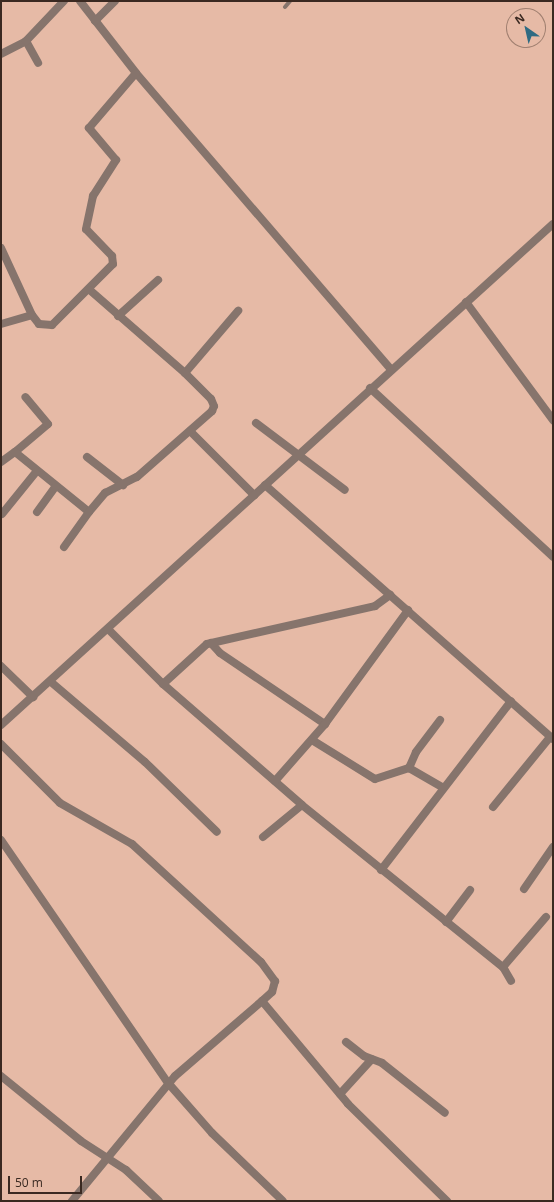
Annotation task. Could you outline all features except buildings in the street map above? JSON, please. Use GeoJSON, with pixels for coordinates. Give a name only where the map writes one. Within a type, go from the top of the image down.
{"type":"FeatureCollection","features":[{"type":"Feature","properties":{"kind":"street"},"geometry":{"type":"LineString","coordinates":[[1,54],[26,41],[64,1]]}},
{"type":"Feature","properties":{"kind":"street"},"geometry":{"type":"LineString","coordinates":[[80,1],[136,73],[391,369]]}},
{"type":"Feature","properties":{"kind":"street"},"geometry":{"type":"LineString","coordinates":[[95,21],[114,1]]}},
{"type":"Feature","properties":{"kind":"street"},"geometry":{"type":"LineString","coordinates":[[26,41],[38,63]]}},
{"type":"Feature","properties":{"kind":"street"},"geometry":{"type":"LineString","coordinates":[[1,248],[32,315],[40,324],[52,325],[90,290],[114,260],[86,228],[93,196],[116,160],[89,128],[136,73]]}},
{"type":"Feature","properties":{"kind":"street"},"geometry":{"type":"LineString","coordinates":[[1,725],[109,630],[370,388],[553,224]]}},
{"type":"Feature","properties":{"kind":"street"},"geometry":{"type":"LineString","coordinates":[[118,316],[158,280]]}},
{"type":"Feature","properties":{"kind":"street"},"geometry":{"type":"LineString","coordinates":[[64,547],[89,512],[105,493],[123,484],[190,431],[214,406],[184,373],[90,290]]}},
{"type":"Feature","properties":{"kind":"street"},"geometry":{"type":"LineString","coordinates":[[466,302],[553,420]]}},
{"type":"Feature","properties":{"kind":"street"},"geometry":{"type":"LineString","coordinates":[[184,373],[238,311]]}},
{"type":"Feature","properties":{"kind":"street"},"geometry":{"type":"LineString","coordinates":[[1,324],[32,315]]}},
{"type":"Feature","properties":{"kind":"street"},"geometry":{"type":"LineString","coordinates":[[370,388],[553,557]]}},
{"type":"Feature","properties":{"kind":"street"},"geometry":{"type":"LineString","coordinates":[[1,462],[48,424],[25,397]]}},
{"type":"Feature","properties":{"kind":"street"},"geometry":{"type":"LineString","coordinates":[[256,423],[345,490]]}},
{"type":"Feature","properties":{"kind":"street"},"geometry":{"type":"LineString","coordinates":[[190,431],[254,495]]}},
{"type":"Feature","properties":{"kind":"street"},"geometry":{"type":"LineString","coordinates":[[15,452],[36,472],[89,512]]}},
{"type":"Feature","properties":{"kind":"street"},"geometry":{"type":"LineString","coordinates":[[87,457],[123,484]]}},
{"type":"Feature","properties":{"kind":"street"},"geometry":{"type":"LineString","coordinates":[[2,514],[36,472]]}},
{"type":"Feature","properties":{"kind":"street"},"geometry":{"type":"LineString","coordinates":[[265,485],[551,738],[493,807]]}},
{"type":"Feature","properties":{"kind":"street"},"geometry":{"type":"LineString","coordinates":[[37,512],[55,487]]}},
{"type":"Feature","properties":{"kind":"street"},"geometry":{"type":"LineString","coordinates":[[163,684],[194,652],[211,643],[375,606],[390,595]]}},
{"type":"Feature","properties":{"kind":"street"},"geometry":{"type":"LineString","coordinates":[[275,781],[325,724],[408,610]]}},
{"type":"Feature","properties":{"kind":"street"},"geometry":{"type":"LineString","coordinates":[[109,630],[163,684],[302,805],[503,967],[511,980]]}},
{"type":"Feature","properties":{"kind":"street"},"geometry":{"type":"LineString","coordinates":[[211,643],[220,653],[325,724]]}},
{"type":"Feature","properties":{"kind":"street"},"geometry":{"type":"LineString","coordinates":[[1,666],[33,697]]}},
{"type":"Feature","properties":{"kind":"street"},"geometry":{"type":"LineString","coordinates":[[51,682],[145,762],[217,832]]}},
{"type":"Feature","properties":{"kind":"street"},"geometry":{"type":"LineString","coordinates":[[381,870],[510,701]]}},
{"type":"Feature","properties":{"kind":"street"},"geometry":{"type":"LineString","coordinates":[[409,768],[416,752],[440,720]]}},
{"type":"Feature","properties":{"kind":"street"},"geometry":{"type":"LineString","coordinates":[[312,740],[375,779],[409,768],[443,788]]}},
{"type":"Feature","properties":{"kind":"street"},"geometry":{"type":"LineString","coordinates":[[1,744],[60,803],[132,844],[261,962],[275,980],[272,992],[169,1084],[109,1159],[72,1201]]}},
{"type":"Feature","properties":{"kind":"street"},"geometry":{"type":"LineString","coordinates":[[263,837],[302,805]]}},
{"type":"Feature","properties":{"kind":"street"},"geometry":{"type":"LineString","coordinates":[[1,840],[169,1084],[212,1134],[283,1201]]}},
{"type":"Feature","properties":{"kind":"street"},"geometry":{"type":"LineString","coordinates":[[524,889],[553,847]]}},
{"type":"Feature","properties":{"kind":"street"},"geometry":{"type":"LineString","coordinates":[[446,922],[470,890]]}},
{"type":"Feature","properties":{"kind":"street"},"geometry":{"type":"LineString","coordinates":[[503,967],[546,917]]}},
{"type":"Feature","properties":{"kind":"street"},"geometry":{"type":"LineString","coordinates":[[262,1001],[340,1094],[447,1201]]}},
{"type":"Feature","properties":{"kind":"street"},"geometry":{"type":"LineString","coordinates":[[346,1042],[372,1059],[445,1113]]}},
{"type":"Feature","properties":{"kind":"street"},"geometry":{"type":"LineString","coordinates":[[340,1094],[372,1059]]}},
{"type":"Feature","properties":{"kind":"street"},"geometry":{"type":"LineString","coordinates":[[1,1076],[61,1126],[109,1159],[159,1201]]}},
{"type":"Feature","properties":{"kind":"lane"},"geometry":{"type":"LineString","coordinates":[[285,7],[290,1]]}}]}
